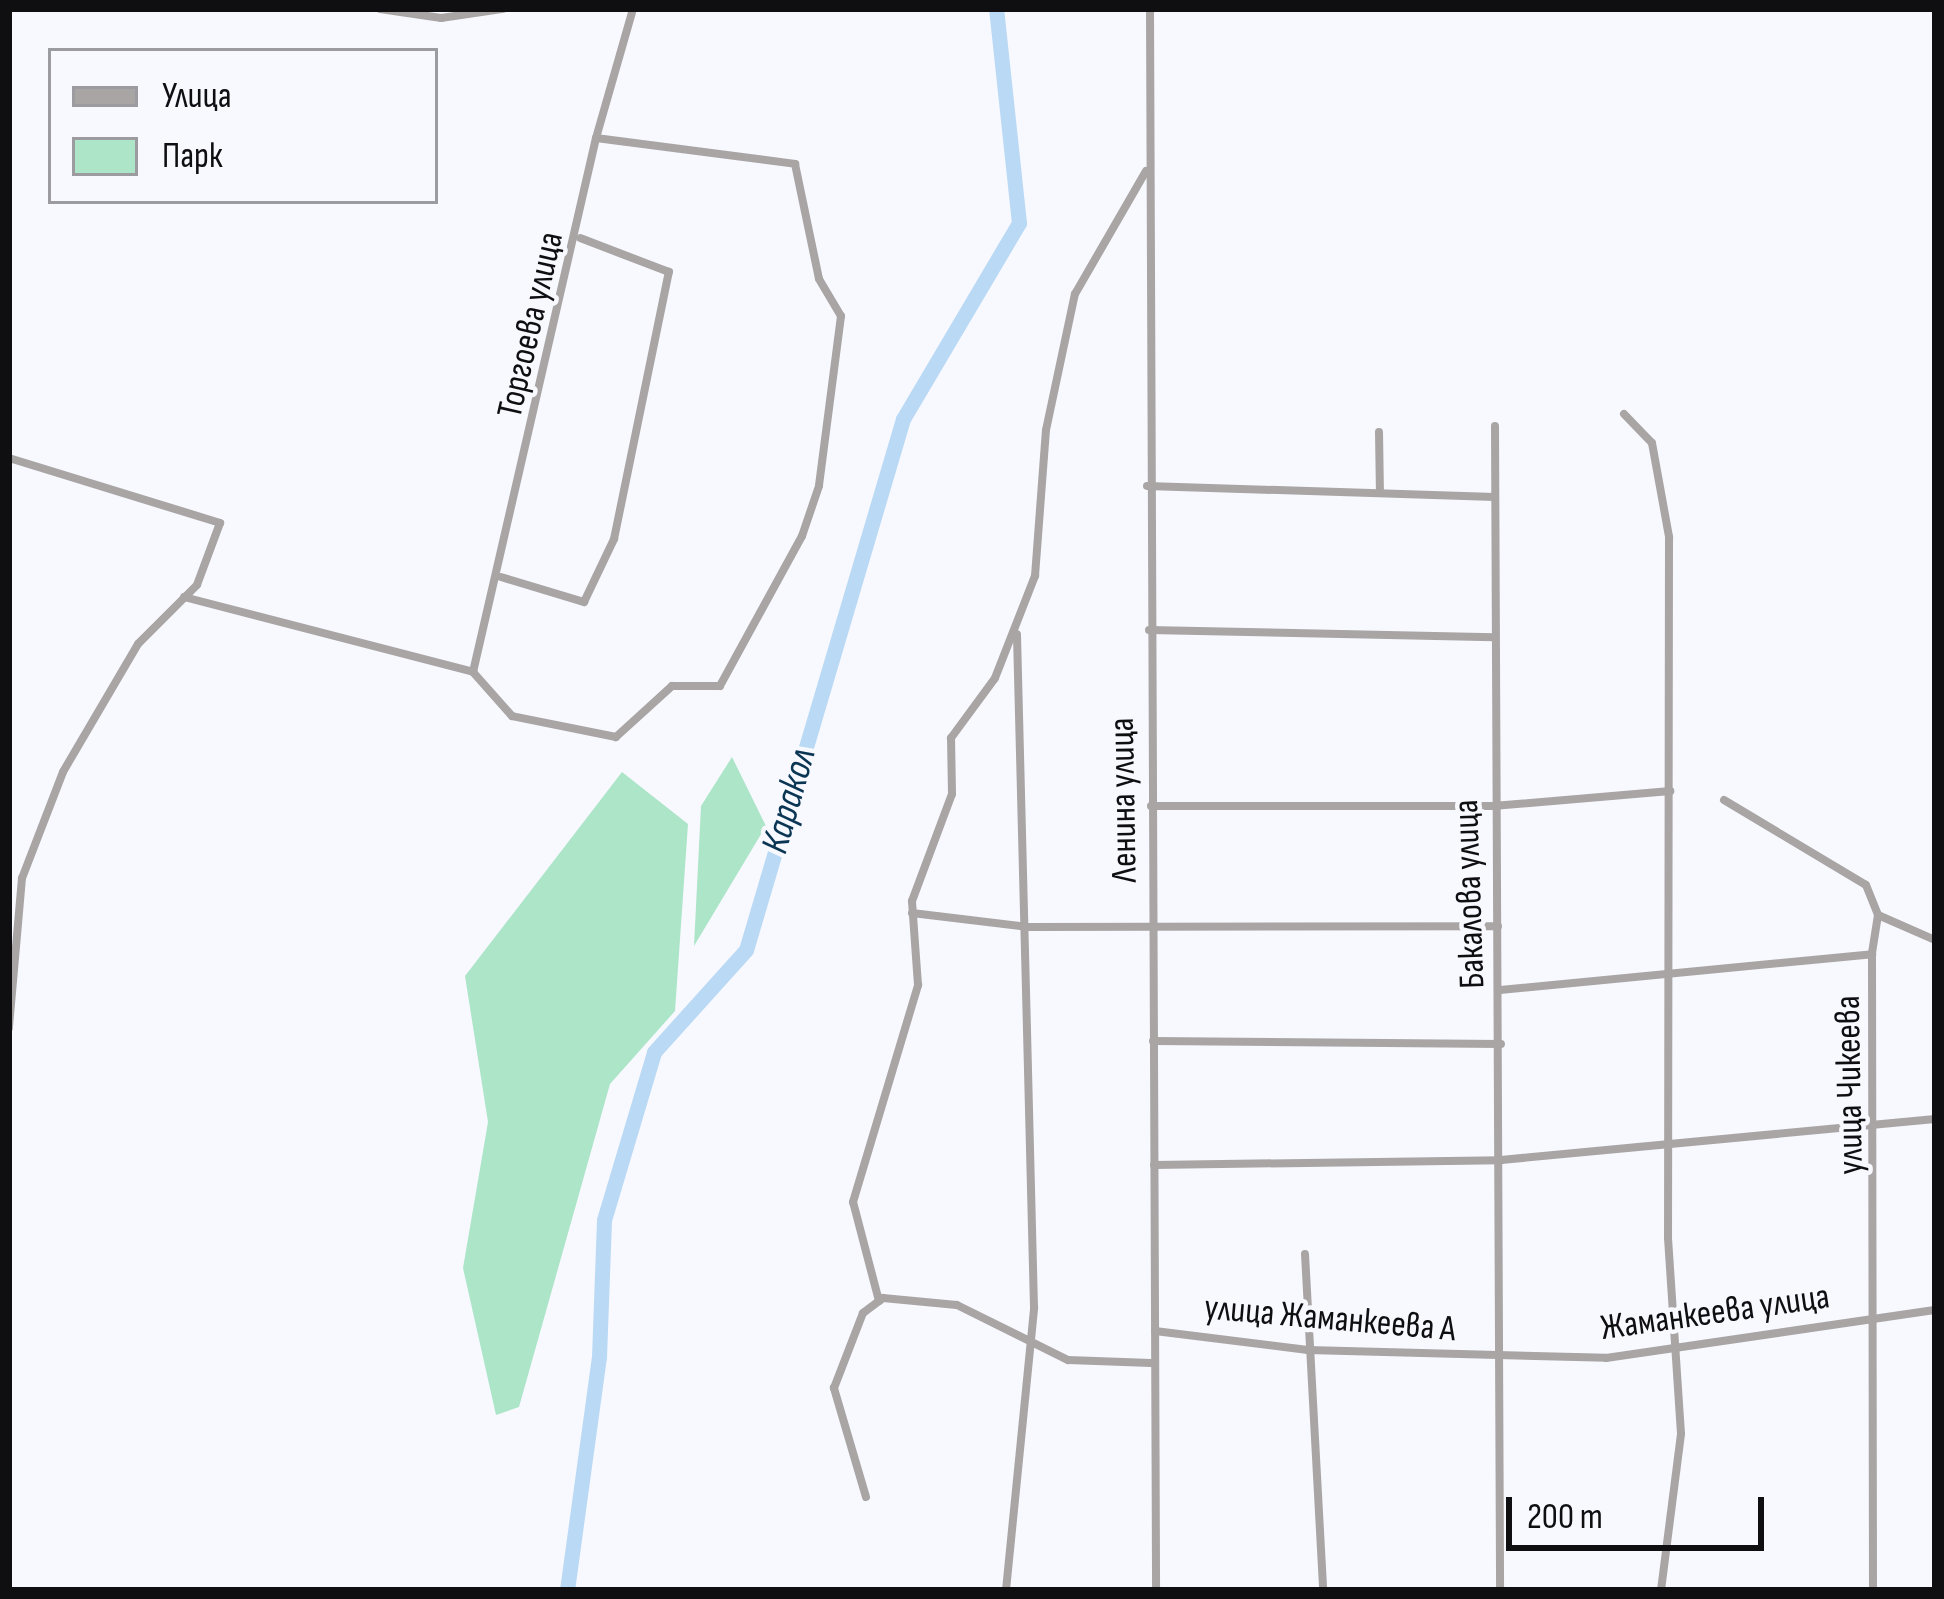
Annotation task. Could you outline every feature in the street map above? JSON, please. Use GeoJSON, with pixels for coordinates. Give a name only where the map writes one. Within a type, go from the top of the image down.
{"type":"FeatureCollection","features":[{"type":"Feature","properties":{"kind":"street"},"geometry":{"type":"LineString","coordinates":[[380,9],[442,18],[502,9]]}},
{"type":"Feature","properties":{"kind":"street","name":"Торгоева улица"},"geometry":{"type":"LineString","coordinates":[[473,672],[501,577],[580,238],[596,138],[633,9]]}},
{"type":"Feature","properties":{"kind":"street","name":"Ленина улица"},"geometry":{"type":"LineString","coordinates":[[1150,9],[1148,486],[1155,1331],[1151,1363],[1156,1590]]}},
{"type":"Feature","properties":{"kind":"street"},"geometry":{"type":"LineString","coordinates":[[184,597],[473,672],[512,716],[557,732],[628,734],[672,686],[720,686],[815,508],[841,316],[819,279],[795,164],[596,138]]}},
{"type":"Feature","properties":{"kind":"street"},"geometry":{"type":"LineString","coordinates":[[879,1301],[853,1202],[918,985],[911,913],[952,794],[951,738],[1017,633],[1041,548],[1044,446],[1075,294],[1147,170]]}},
{"type":"Feature","properties":{"kind":"street"},"geometry":{"type":"LineString","coordinates":[[501,577],[584,602],[614,539],[669,272],[580,238]]}},
{"type":"Feature","properties":{"kind":"street"},"geometry":{"type":"LineString","coordinates":[[1624,414],[1652,443],[1670,537],[1673,1346],[1681,1434],[1661,1590]]}},
{"type":"Feature","properties":{"kind":"street","name":"Бакалова улица"},"geometry":{"type":"LineString","coordinates":[[1496,426],[1492,806],[1501,1044],[1499,1590]]}},
{"type":"Feature","properties":{"kind":"street"},"geometry":{"type":"LineString","coordinates":[[1378,432],[1380,494]]}},
{"type":"Feature","properties":{"kind":"street"},"geometry":{"type":"LineString","coordinates":[[9,458],[220,524],[184,597],[138,644],[63,772],[22,878],[9,1028]]}},
{"type":"Feature","properties":{"kind":"street"},"geometry":{"type":"LineString","coordinates":[[1148,486],[1495,497]]}},
{"type":"Feature","properties":{"kind":"street"},"geometry":{"type":"LineString","coordinates":[[1149,630],[1494,637]]}},
{"type":"Feature","properties":{"kind":"street"},"geometry":{"type":"LineString","coordinates":[[1006,1590],[1032,1346],[1028,927],[1017,633]]}},
{"type":"Feature","properties":{"kind":"street"},"geometry":{"type":"LineString","coordinates":[[1151,806],[1492,806],[1670,791]]}},
{"type":"Feature","properties":{"kind":"street"},"geometry":{"type":"LineString","coordinates":[[1724,800],[1866,885],[1878,915],[1872,954]]}},
{"type":"Feature","properties":{"kind":"street"},"geometry":{"type":"LineString","coordinates":[[911,913],[1028,927],[1498,926]]}},
{"type":"Feature","properties":{"kind":"street"},"geometry":{"type":"LineString","coordinates":[[1878,915],[1935,940]]}},
{"type":"Feature","properties":{"kind":"street","name":"улица Чикеева"},"geometry":{"type":"LineString","coordinates":[[1500,990],[1872,954],[1880,1124],[1873,1590]]}},
{"type":"Feature","properties":{"kind":"street"},"geometry":{"type":"LineString","coordinates":[[1153,1041],[1501,1044]]}},
{"type":"Feature","properties":{"kind":"street"},"geometry":{"type":"LineString","coordinates":[[1154,1165],[1501,1160],[1935,1119]]}},
{"type":"Feature","properties":{"kind":"street"},"geometry":{"type":"LineString","coordinates":[[1305,1254],[1324,1590]]}},
{"type":"Feature","properties":{"kind":"street"},"geometry":{"type":"LineString","coordinates":[[866,1497],[834,1388],[862,1313],[879,1301],[957,1305],[1032,1346],[1151,1363]]}},
{"type":"Feature","properties":{"kind":"street","name":"Жаманкеева улица"},"geometry":{"type":"LineString","coordinates":[[1502,1359],[1673,1346],[1935,1310]]}},
{"type":"Feature","properties":{"kind":"street","name":"улица Жаманкеева А"},"geometry":{"type":"LineString","coordinates":[[1155,1331],[1309,1350],[1502,1359]]}},
{"type":"Feature","properties":{"kind":"green space"},"geometry":{"type":"Polygon","coordinates":[[[732,757],[766,826],[694,946],[701,806],[732,757]]]}},
{"type":"Feature","properties":{"kind":"green space"},"geometry":{"type":"Polygon","coordinates":[[[622,772],[688,824],[675,1011],[610,1084],[519,1407],[496,1415],[463,1268],[488,1122],[465,976],[622,772]]]}},
{"type":"Feature","properties":{"kind":"waterway","name":"Каракол"},"geometry":{"type":"LineString","coordinates":[[567,1590],[599,1357],[604,1220],[654,1052],[746,950],[903,419],[1019,223],[996,9]]}}]}
